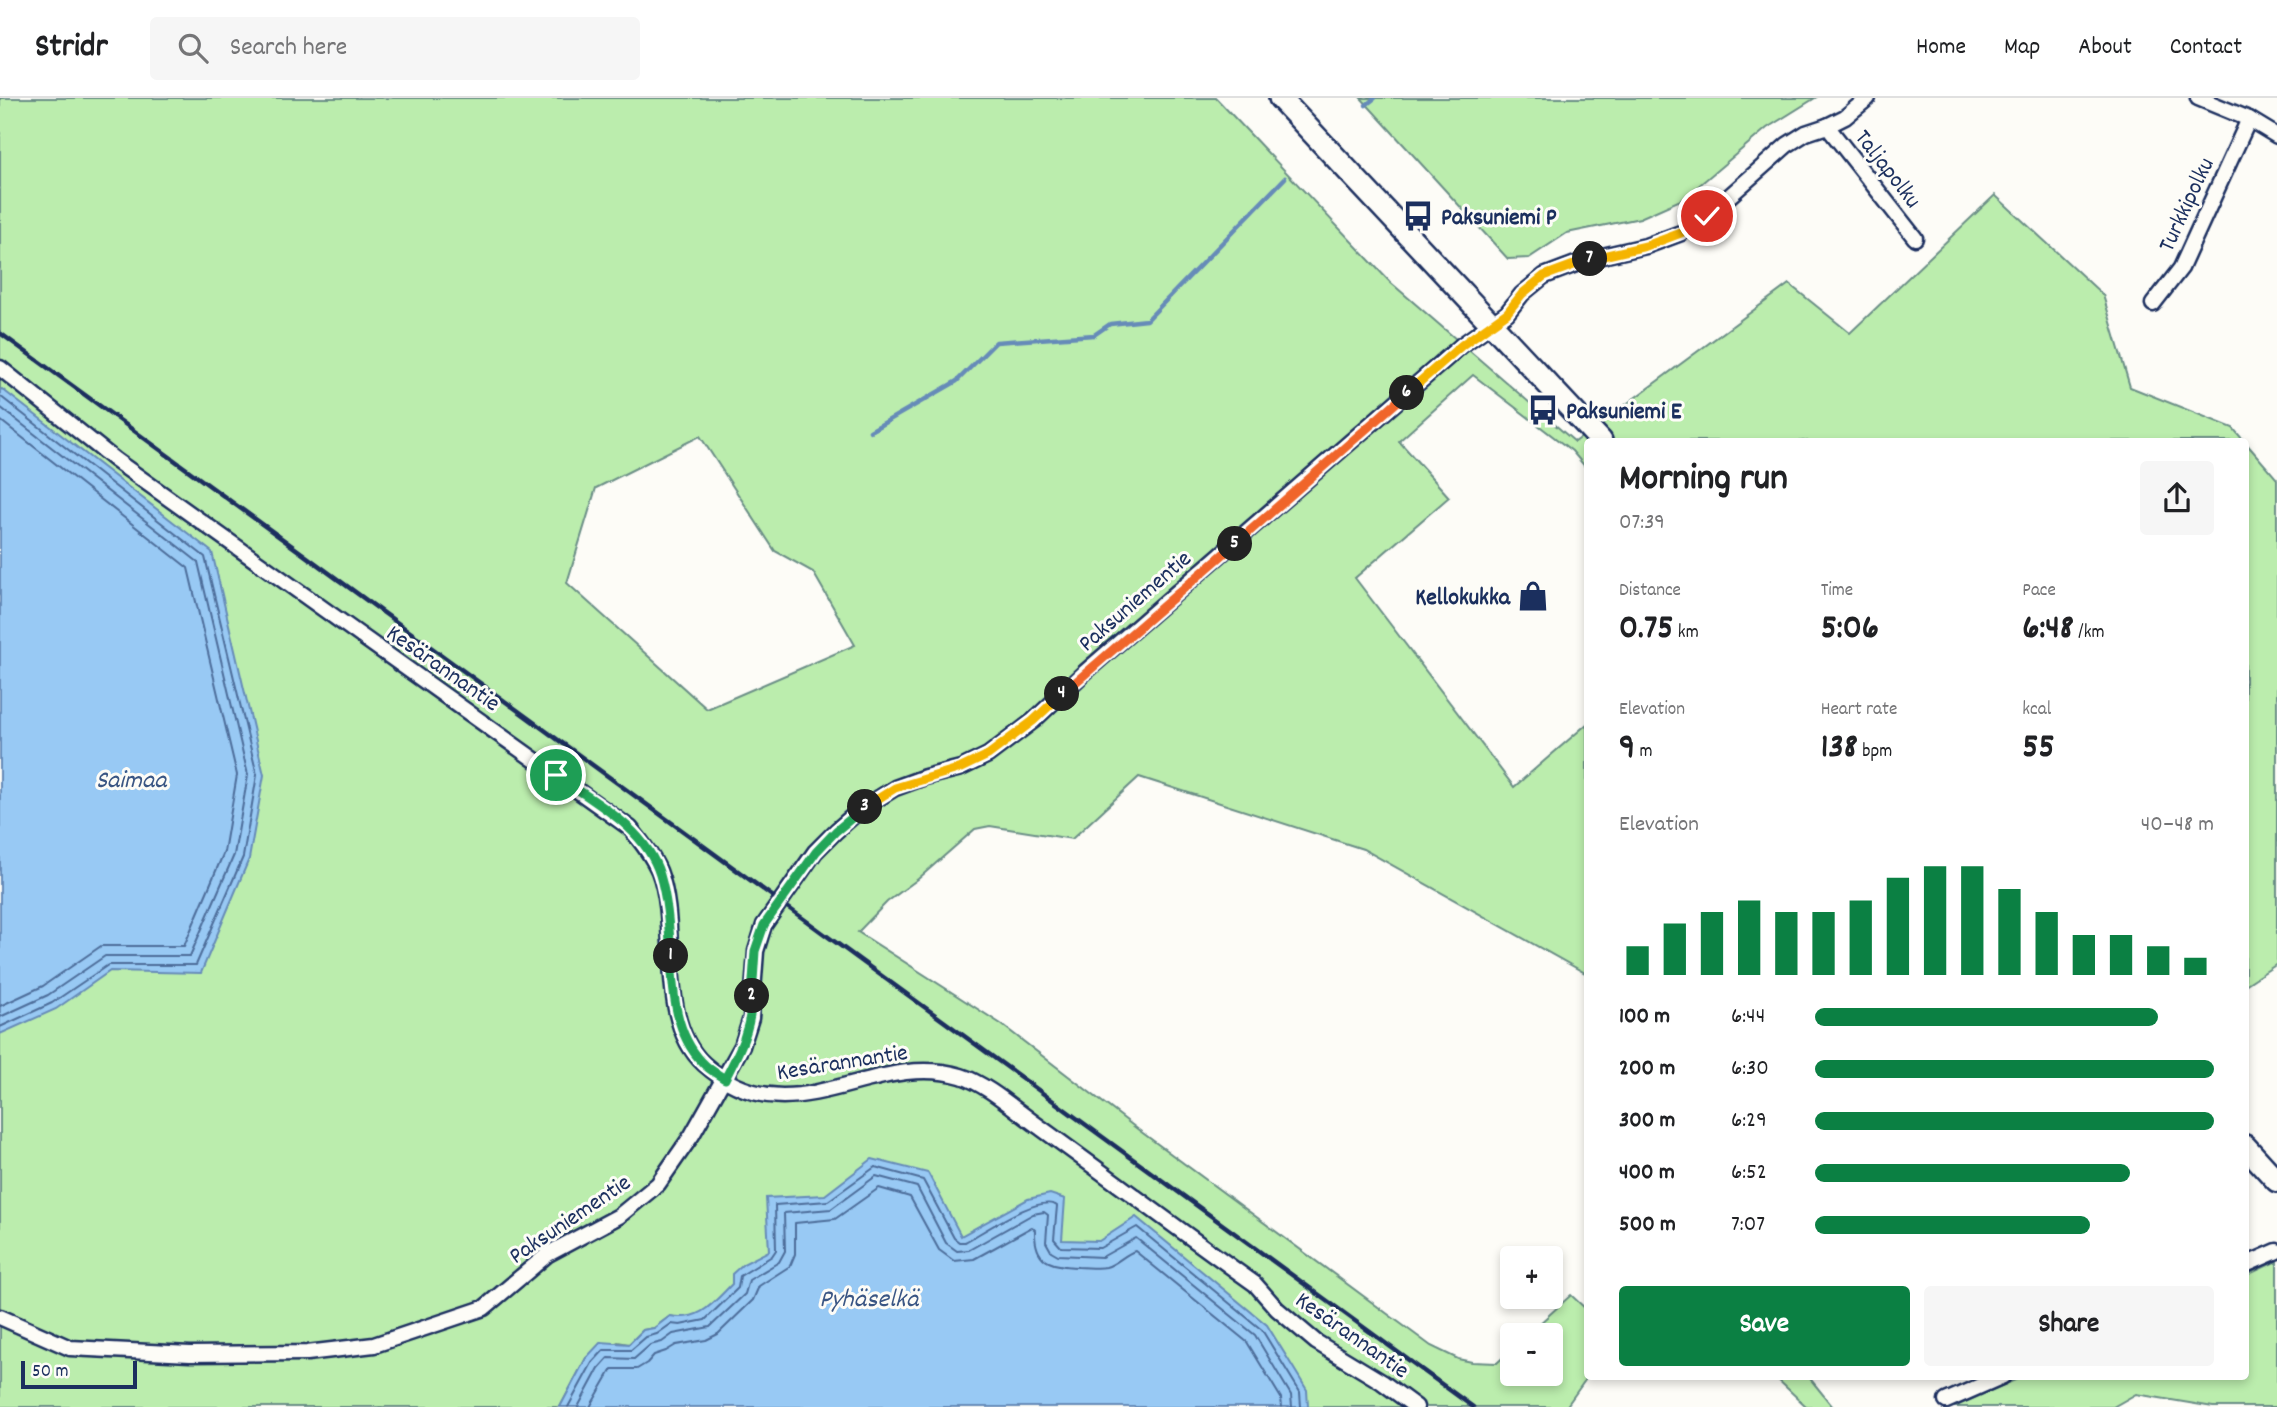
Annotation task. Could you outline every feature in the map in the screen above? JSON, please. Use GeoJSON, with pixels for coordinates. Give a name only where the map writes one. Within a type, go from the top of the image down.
{"type":"FeatureCollection","features":[{"type":"Feature","properties":{"kind":"main road"},"geometry":{"type":"LineString","coordinates":[[1280,98],[1598,438]]}},
{"type":"Feature","properties":{"kind":"main road"},"geometry":{"type":"LineString","coordinates":[[2249,1150],[2277,1181]]}},
{"type":"Feature","properties":{"kind":"street","name":"Paksuniementie"},"geometry":{"type":"LineString","coordinates":[[0,1317],[70,1348],[190,1354],[307,1353],[374,1345],[484,1308],[548,1254],[619,1216],[658,1184],[692,1135],[742,1046],[751,1018],[755,951],[764,925],[809,861],[836,831],[861,809],[895,788],[961,768],[988,755],[1033,721],[1084,673],[1462,345],[1507,313],[1522,294],[1544,276],[1589,259],[1646,246],[1681,233],[1707,216],[1787,145],[1806,133],[1845,117],[1868,98]]}},
{"type":"Feature","properties":{"kind":"street"},"geometry":{"type":"LineString","coordinates":[[2198,98],[2249,119],[2277,136]]}},
{"type":"Feature","properties":{"kind":"street","name":"Turkkipolku"},"geometry":{"type":"LineString","coordinates":[[2153,304],[2181,268],[2249,119]]}},
{"type":"Feature","properties":{"kind":"street","name":"Taljapolku"},"geometry":{"type":"LineString","coordinates":[[1827,126],[1915,238]]}},
{"type":"Feature","properties":{"kind":"street","name":"Kesärannantie"},"geometry":{"type":"LineString","coordinates":[[0,368],[115,460],[630,828],[646,847],[659,872],[667,903],[673,990],[678,1020],[686,1039],[702,1062],[725,1079],[767,1096],[790,1097],[913,1072],[939,1071],[965,1077],[1037,1125],[1255,1284],[1277,1309],[1316,1342],[1382,1382],[1416,1407]]}},
{"type":"Feature","properties":{"kind":"street"},"geometry":{"type":"LineString","coordinates":[[2249,1263],[2277,1251]]}},
{"type":"Feature","properties":{"kind":"street"},"geometry":{"type":"LineString","coordinates":[[1946,1401],[1994,1380]]}},
{"type":"Feature","properties":{"kind":"green space"},"geometry":{"type":"Polygon","coordinates":[[[0,98],[1216,98],[1390,282],[1575,442],[1789,284],[1850,333],[1995,195],[2103,295],[2130,387],[2233,428],[2241,438],[1584,438],[1584,465],[1572,451],[1473,375],[1399,441],[1449,497],[1355,578],[1514,787],[1584,727],[1584,972],[1363,849],[1139,777],[1072,839],[990,826],[975,829],[887,902],[858,932],[1001,1024],[1140,1131],[1431,1346],[1458,1359],[1472,1362],[1497,1363],[1500,1360],[1500,1386],[1563,1386],[1563,1323],[1540,1323],[1556,1309],[1563,1309],[1563,1302],[1571,1295],[1584,1307],[1585,1380],[1566,1407],[848,1407],[700,1315],[679,1318],[670,1316],[654,1328],[643,1330],[629,1344],[618,1342],[586,1358],[560,1407],[0,1407],[0,98]],[[700,436],[596,488],[567,583],[707,709],[855,645],[813,572],[775,551],[700,436]]]}},
{"type":"Feature","properties":{"kind":"green space"},"geometry":{"type":"Polygon","coordinates":[[[1361,98],[1815,98],[1767,128],[1683,199],[1640,218],[1567,233],[1529,258],[1508,259],[1361,98]]]}},
{"type":"Feature","properties":{"kind":"green space"},"geometry":{"type":"Polygon","coordinates":[[[2249,447],[2277,479],[2277,964],[2249,982],[2249,447]]]}},
{"type":"Feature","properties":{"kind":"green space"},"geometry":{"type":"Polygon","coordinates":[[[2277,1261],[2277,1407],[2213,1407],[2136,1394],[2113,1407],[1954,1407],[2015,1380],[2249,1380],[2249,1274],[2277,1261]]]}},
{"type":"Feature","properties":{"kind":"green space"},"geometry":{"type":"Polygon","coordinates":[[[1778,1380],[1811,1380],[1833,1407],[1807,1407],[1778,1380]]]}},
{"type":"Feature","properties":{"kind":"water","name":"Saimaa"},"geometry":{"type":"Polygon","coordinates":[[[0,390],[212,552],[264,775],[249,859],[201,973],[110,971],[56,1009],[0,1034],[0,390]]]}},
{"type":"Feature","properties":{"kind":"water","name":"Pyhäselkä"},"geometry":{"type":"Polygon","coordinates":[[[872,1159],[928,1173],[961,1236],[1028,1199],[1050,1194],[1065,1199],[1062,1240],[1099,1241],[1136,1217],[1267,1325],[1307,1390],[1308,1407],[560,1407],[586,1358],[601,1342],[629,1344],[643,1330],[654,1328],[670,1316],[698,1314],[732,1284],[732,1274],[743,1264],[769,1251],[766,1198],[825,1195],[872,1159]]]}},
{"type":"Feature","properties":{"kind":"waterway"},"geometry":{"type":"LineString","coordinates":[[1366,105],[1375,98]]}},
{"type":"Feature","properties":{"kind":"waterway"},"geometry":{"type":"LineString","coordinates":[[870,431],[957,381],[996,342],[1094,335],[1110,324],[1147,320],[1285,178]]}},
{"type":"Feature","properties":{"kind":"railway"},"geometry":{"type":"LineString","coordinates":[[0,333],[1473,1407]]}},
{"type":"Feature","properties":{"kind":"place","name":"Paksuniemi P"},"geometry":{"type":"Point","coordinates":[1418,216]}},
{"type":"Feature","properties":{"kind":"place","name":"Paksuniemi E"},"geometry":{"type":"Point","coordinates":[1543,410]}},
{"type":"Feature","properties":{"kind":"place","name":"Kellokukka"},"geometry":{"type":"Point","coordinates":[1533,596]}},
{"type":"Feature","properties":{"kind":"route"},"geometry":{"type":"LineString","coordinates":[[556,775],[630,828],[646,847],[659,872],[667,903],[673,990],[678,1020],[686,1039],[702,1062],[725,1079],[742,1046],[751,1018],[755,951],[764,925],[816,852],[861,809],[895,788],[961,768],[988,755],[1033,721],[1084,673],[1462,345],[1507,313],[1522,294],[1544,276],[1589,259],[1646,246],[1681,233],[1707,216]]}}]}
